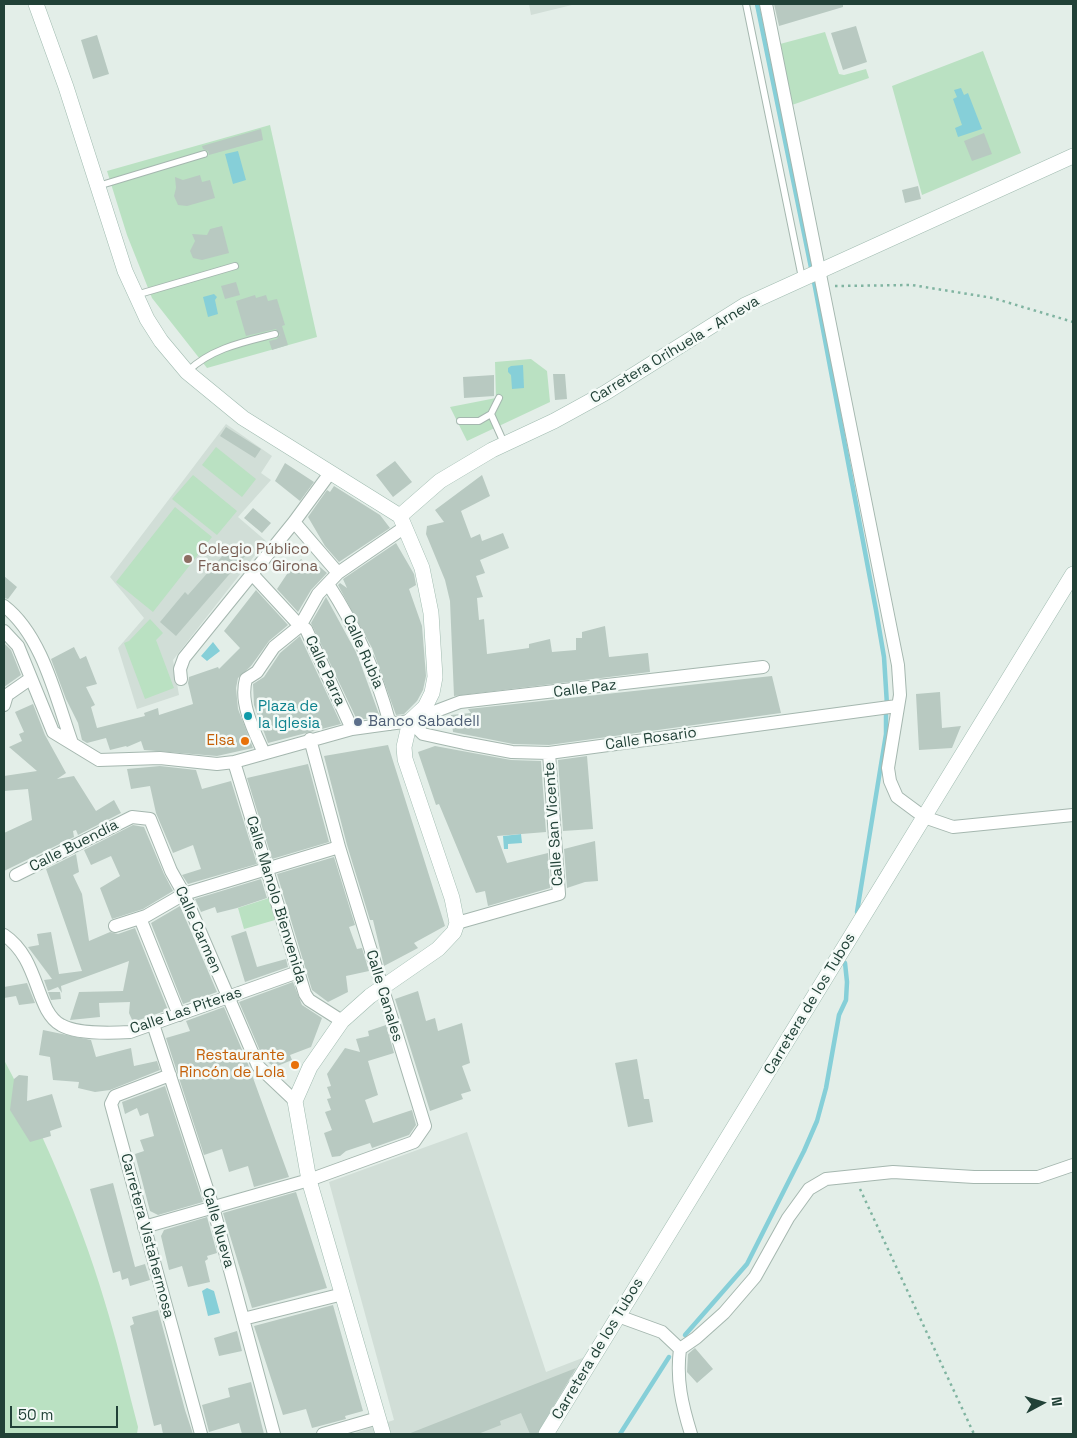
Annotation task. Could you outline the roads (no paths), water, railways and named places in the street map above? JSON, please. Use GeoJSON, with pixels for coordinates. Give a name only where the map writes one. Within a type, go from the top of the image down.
{"type":"FeatureCollection","features":[{"type":"Feature","properties":{"kind":"main road"},"geometry":{"type":"LineString","coordinates":[[36,4],[63,78],[96,186],[134,296],[161,341],[187,372],[243,418],[402,521],[422,568],[431,613],[435,677],[432,693],[425,707],[410,721],[404,747],[405,759],[452,898],[457,922],[454,932],[438,949],[381,988],[342,1021],[310,1067],[295,1101],[309,1180],[383,1434]]}},
{"type":"Feature","properties":{"kind":"main road","name":"Carretera Orihuela - Arneva"},"geometry":{"type":"LineString","coordinates":[[402,521],[440,481],[504,443],[554,421],[605,392],[746,305],[1073,156]]}},
{"type":"Feature","properties":{"kind":"main road","name":"Carretera de los Tubos"},"geometry":{"type":"LineString","coordinates":[[546,1434],[1073,574]]}},
{"type":"Feature","properties":{"kind":"street"},"geometry":{"type":"LineString","coordinates":[[766,4],[815,273],[898,665],[900,695],[888,768],[890,781],[897,797],[924,817],[953,827],[1073,815]]}},
{"type":"Feature","properties":{"kind":"street"},"geometry":{"type":"LineString","coordinates":[[181,679],[180,669],[184,658],[294,522],[330,473]]}},
{"type":"Feature","properties":{"kind":"street"},"geometry":{"type":"LineString","coordinates":[[264,753],[248,714],[245,690],[246,679],[257,672],[274,647],[300,626],[318,594],[338,573],[402,521]]}},
{"type":"Feature","properties":{"kind":"street"},"geometry":{"type":"LineString","coordinates":[[294,522],[338,573]]}},
{"type":"Feature","properties":{"kind":"street","name":"Calle Parra"},"geometry":{"type":"LineString","coordinates":[[252,574],[300,626],[306,629],[352,729]]}},
{"type":"Feature","properties":{"kind":"street","name":"Calle Rubia"},"geometry":{"type":"LineString","coordinates":[[328,584],[345,610],[369,658],[390,724]]}},
{"type":"Feature","properties":{"kind":"street"},"geometry":{"type":"LineString","coordinates":[[4,606],[14,614],[35,641],[72,743]]}},
{"type":"Feature","properties":{"kind":"street","name":"Calle Paz"},"geometry":{"type":"LineString","coordinates":[[4,631],[18,646],[53,732],[99,760],[160,758],[217,764],[234,762],[310,739],[352,729],[410,721],[460,702],[763,667]]}},
{"type":"Feature","properties":{"kind":"street"},"geometry":{"type":"LineString","coordinates":[[4,705],[7,695],[30,679]]}},
{"type":"Feature","properties":{"kind":"street","name":"Calle Rosario"},"geometry":{"type":"LineString","coordinates":[[410,721],[423,734],[512,752],[549,753],[897,706]]}},
{"type":"Feature","properties":{"kind":"street","name":"Calle Canales"},"geometry":{"type":"LineString","coordinates":[[144,1227],[309,1180],[414,1142],[425,1126],[339,848],[310,739]]}},
{"type":"Feature","properties":{"kind":"street","name":"Calle San Vicente"},"geometry":{"type":"LineString","coordinates":[[457,922],[559,894],[549,753]]}},
{"type":"Feature","properties":{"kind":"street","name":"Calle Manolo Bienvenida"},"geometry":{"type":"LineString","coordinates":[[234,762],[298,972],[309,1000],[342,1021]]}},
{"type":"Feature","properties":{"kind":"street","name":"Calle Buendía"},"geometry":{"type":"LineString","coordinates":[[16,875],[132,817]]}},
{"type":"Feature","properties":{"kind":"street","name":"Calle Carmen"},"geometry":{"type":"LineString","coordinates":[[132,817],[150,819],[171,871],[184,894],[258,1066],[295,1101]]}},
{"type":"Feature","properties":{"kind":"street"},"geometry":{"type":"LineString","coordinates":[[115,926],[140,918],[184,894],[339,848]]}},
{"type":"Feature","properties":{"kind":"street"},"geometry":{"type":"LineString","coordinates":[[140,918],[179,1015]]}},
{"type":"Feature","properties":{"kind":"street","name":"Calle Las Piteras"},"geometry":{"type":"LineString","coordinates":[[4,935],[23,954],[37,980],[46,1010],[62,1026],[109,1033],[130,1032],[298,972]]}},
{"type":"Feature","properties":{"kind":"street","name":"Calle Nueva"},"geometry":{"type":"LineString","coordinates":[[153,1024],[213,1207],[274,1434]]}},
{"type":"Feature","properties":{"kind":"street","name":"Carretera Vistahermosa"},"geometry":{"type":"LineString","coordinates":[[170,1075],[114,1096],[110,1100],[201,1434]]}},
{"type":"Feature","properties":{"kind":"street"},"geometry":{"type":"LineString","coordinates":[[680,1349],[696,1338],[724,1313],[755,1277],[788,1218],[809,1188],[826,1178],[893,1172],[974,1177],[1038,1177],[1073,1165]]}},
{"type":"Feature","properties":{"kind":"street"},"geometry":{"type":"LineString","coordinates":[[243,1319],[343,1294]]}},
{"type":"Feature","properties":{"kind":"street"},"geometry":{"type":"LineString","coordinates":[[618,1316],[662,1332],[680,1349]]}},
{"type":"Feature","properties":{"kind":"street"},"geometry":{"type":"LineString","coordinates":[[680,1349],[678,1380],[682,1405],[690,1434]]}},
{"type":"Feature","properties":{"kind":"street"},"geometry":{"type":"LineString","coordinates":[[323,1434],[378,1418]]}},
{"type":"Feature","properties":{"kind":"lane"},"geometry":{"type":"LineString","coordinates":[[746,4],[815,273]]}},
{"type":"Feature","properties":{"kind":"lane"},"geometry":{"type":"LineString","coordinates":[[96,186],[204,154]]}},
{"type":"Feature","properties":{"kind":"lane"},"geometry":{"type":"LineString","coordinates":[[134,296],[235,266]]}},
{"type":"Feature","properties":{"kind":"lane"},"geometry":{"type":"LineString","coordinates":[[187,372],[199,361],[229,346],[275,334]]}},
{"type":"Feature","properties":{"kind":"lane"},"geometry":{"type":"LineString","coordinates":[[460,421],[478,421],[491,414],[499,398]]}},
{"type":"Feature","properties":{"kind":"lane"},"geometry":{"type":"LineString","coordinates":[[491,414],[504,443]]}},
{"type":"Feature","properties":{"kind":"water"},"geometry":{"type":"Polygon","coordinates":[[[961,88],[964,95],[968,93],[982,129],[958,137],[955,128],[962,125],[953,99],[957,97],[954,90],[961,88]]]}},
{"type":"Feature","properties":{"kind":"water"},"geometry":{"type":"Polygon","coordinates":[[[238,151],[246,180],[233,184],[225,154],[238,151]]]}},
{"type":"Feature","properties":{"kind":"water"},"geometry":{"type":"Polygon","coordinates":[[[214,294],[217,297],[215,300],[218,314],[208,317],[203,297],[214,294]]]}},
{"type":"Feature","properties":{"kind":"water"},"geometry":{"type":"Polygon","coordinates":[[[523,365],[524,388],[512,389],[511,375],[508,372],[508,368],[523,365]]]}},
{"type":"Feature","properties":{"kind":"water"},"geometry":{"type":"Polygon","coordinates":[[[213,642],[220,651],[207,661],[201,656],[213,642]]]}},
{"type":"Feature","properties":{"kind":"water"},"geometry":{"type":"Polygon","coordinates":[[[521,834],[522,843],[508,844],[508,849],[504,849],[503,836],[521,834]]]}},
{"type":"Feature","properties":{"kind":"water"},"geometry":{"type":"Polygon","coordinates":[[[207,1288],[214,1291],[220,1313],[208,1316],[202,1291],[207,1288]]]}},
{"type":"Feature","properties":{"kind":"waterway"},"geometry":{"type":"LineString","coordinates":[[757,4],[815,287],[876,610],[884,657],[887,705]]}},
{"type":"Feature","properties":{"kind":"waterway"},"geometry":{"type":"LineString","coordinates":[[857,912],[886,734],[886,710]]}},
{"type":"Feature","properties":{"kind":"waterway"},"geometry":{"type":"LineString","coordinates":[[685,1335],[747,1264],[804,1151],[817,1121],[826,1088],[839,1015],[846,1000],[845,963]]}},
{"type":"Feature","properties":{"kind":"waterway"},"geometry":{"type":"LineString","coordinates":[[620,1434],[669,1357]]}},
{"type":"Feature","properties":{"kind":"place","name":"Colegio Público Francisco Girona"},"geometry":{"type":"Point","coordinates":[188,559]}},
{"type":"Feature","properties":{"kind":"place","name":"Plaza de la Iglesia"},"geometry":{"type":"Point","coordinates":[248,716]}},
{"type":"Feature","properties":{"kind":"place","name":"Banco Sabadell"},"geometry":{"type":"Point","coordinates":[358,722]}},
{"type":"Feature","properties":{"kind":"place","name":"Elsa"},"geometry":{"type":"Point","coordinates":[245,741]}},
{"type":"Feature","properties":{"kind":"place","name":"Restaurante Rincón de Lola"},"geometry":{"type":"Point","coordinates":[295,1065]}}]}
